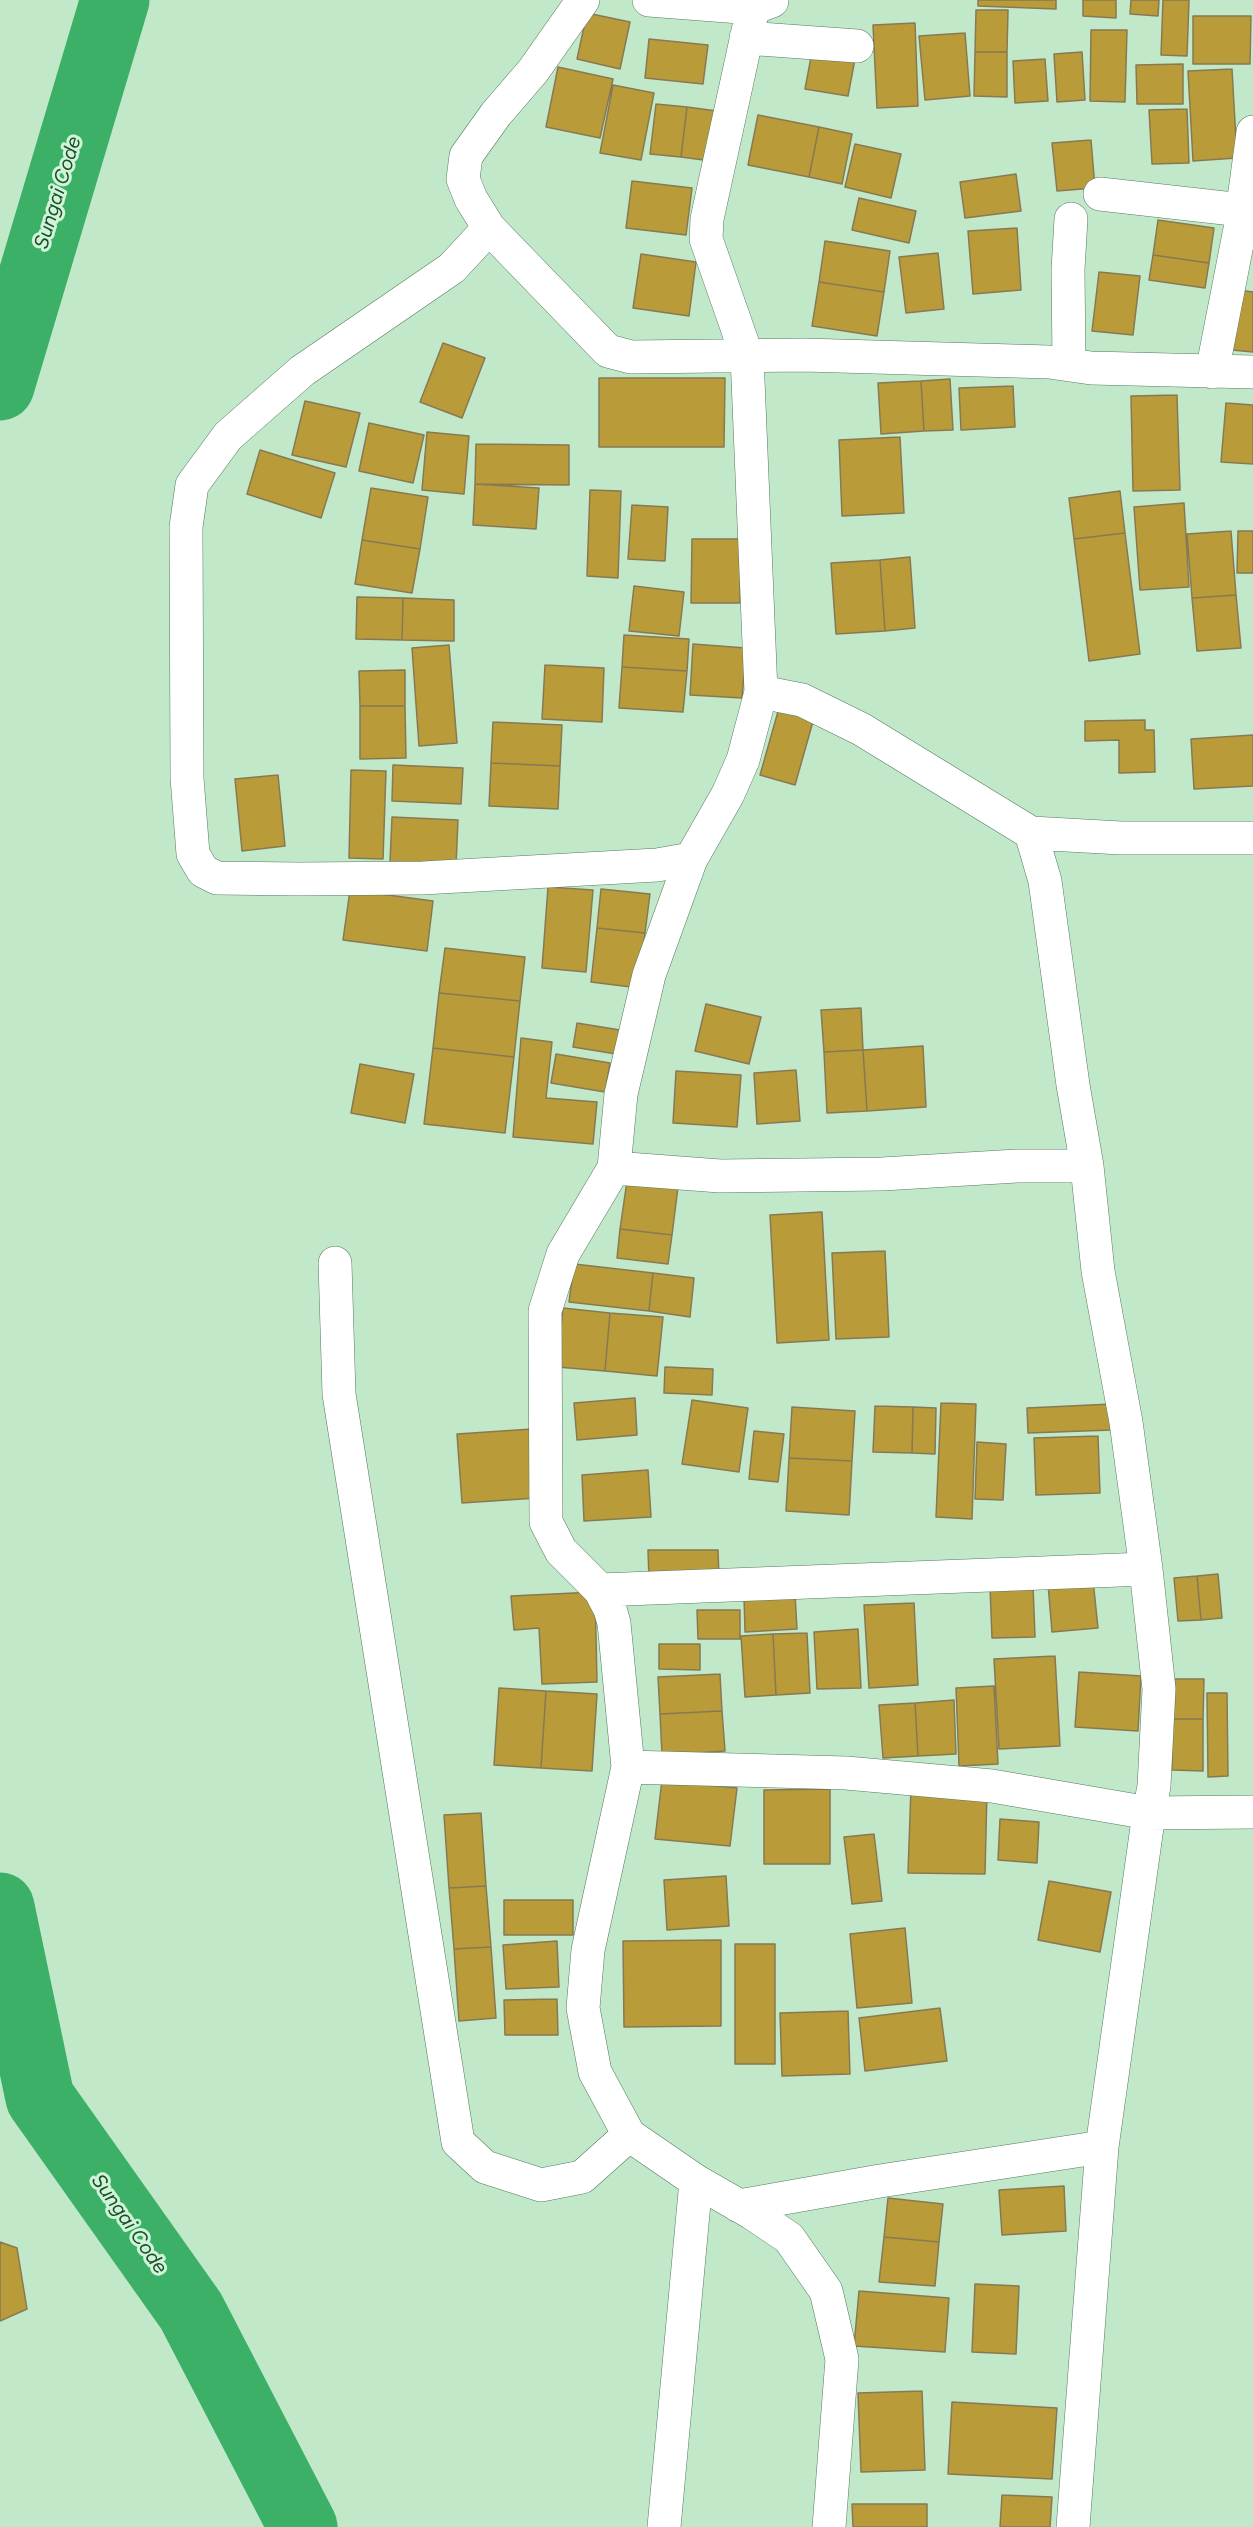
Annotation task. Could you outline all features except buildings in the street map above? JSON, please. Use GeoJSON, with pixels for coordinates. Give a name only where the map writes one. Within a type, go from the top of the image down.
{"type":"FeatureCollection","features":[{"type":"Feature","properties":{"kind":"street"},"geometry":{"type":"LineString","coordinates":[[583,0],[533,71],[496,114],[465,156],[463,179],[471,199],[489,228],[608,351],[631,357],[804,355],[1253,372]]}},
{"type":"Feature","properties":{"kind":"street"},"geometry":{"type":"LineString","coordinates":[[649,0],[758,16],[857,46]]}},
{"type":"Feature","properties":{"kind":"street"},"geometry":{"type":"LineString","coordinates":[[758,16],[706,219],[706,239],[747,356],[761,692],[743,760],[728,794],[691,859],[649,975],[621,1094],[614,1168],[563,1254],[545,1311],[546,1522],[561,1551],[600,1590],[614,1623],[628,1767],[588,1950],[583,2008],[595,2072],[629,2135],[696,2181],[789,2238],[826,2291],[842,2359],[829,2527]]}},
{"type":"Feature","properties":{"kind":"street"},"geometry":{"type":"LineString","coordinates":[[1212,372],[1242,210],[1253,132]]}},
{"type":"Feature","properties":{"kind":"street"},"geometry":{"type":"LineString","coordinates":[[1100,194],[1242,210]]}},
{"type":"Feature","properties":{"kind":"street"},"geometry":{"type":"LineString","coordinates":[[1069,364],[1068,269],[1071,219]]}},
{"type":"Feature","properties":{"kind":"street"},"geometry":{"type":"LineString","coordinates":[[489,228],[452,268],[302,371],[228,436],[192,485],[186,526],[187,778],[193,854],[203,871],[217,878],[298,879],[470,875],[657,865],[691,859]]}},
{"type":"Feature","properties":{"kind":"street"},"geometry":{"type":"LineString","coordinates":[[761,692],[802,700],[861,729],[1031,833],[1121,838],[1253,838]]}},
{"type":"Feature","properties":{"kind":"street"},"geometry":{"type":"LineString","coordinates":[[1031,833],[1045,881],[1073,1085],[1087,1166],[1098,1271],[1126,1422],[1146,1569],[1159,1689],[1154,1786],[1102,2147],[1073,2527]]}},
{"type":"Feature","properties":{"kind":"street"},"geometry":{"type":"LineString","coordinates":[[614,1168],[720,1176],[882,1174],[1017,1166],[1087,1166]]}},
{"type":"Feature","properties":{"kind":"street"},"geometry":{"type":"LineString","coordinates":[[335,1263],[339,1394],[458,2142],[485,2167],[541,2185],[582,2176],[629,2135]]}},
{"type":"Feature","properties":{"kind":"street"},"geometry":{"type":"LineString","coordinates":[[600,1590],[1146,1569]]}},
{"type":"Feature","properties":{"kind":"street"},"geometry":{"type":"LineString","coordinates":[[628,1767],[846,1773],[992,1786],[1149,1813],[1253,1812]]}},
{"type":"Feature","properties":{"kind":"street"},"geometry":{"type":"LineString","coordinates":[[739,2206],[880,2181],[1102,2147]]}},
{"type":"Feature","properties":{"kind":"street"},"geometry":{"type":"LineString","coordinates":[[664,2527],[696,2181]]}},
{"type":"Feature","properties":{"kind":"waterway","name":"Sungai Code"},"geometry":{"type":"LineString","coordinates":[[0,386],[115,0]]}},
{"type":"Feature","properties":{"kind":"waterway","name":"Sungai Code"},"geometry":{"type":"LineString","coordinates":[[0,1907],[40,2098],[191,2311],[303,2527]]}}]}
